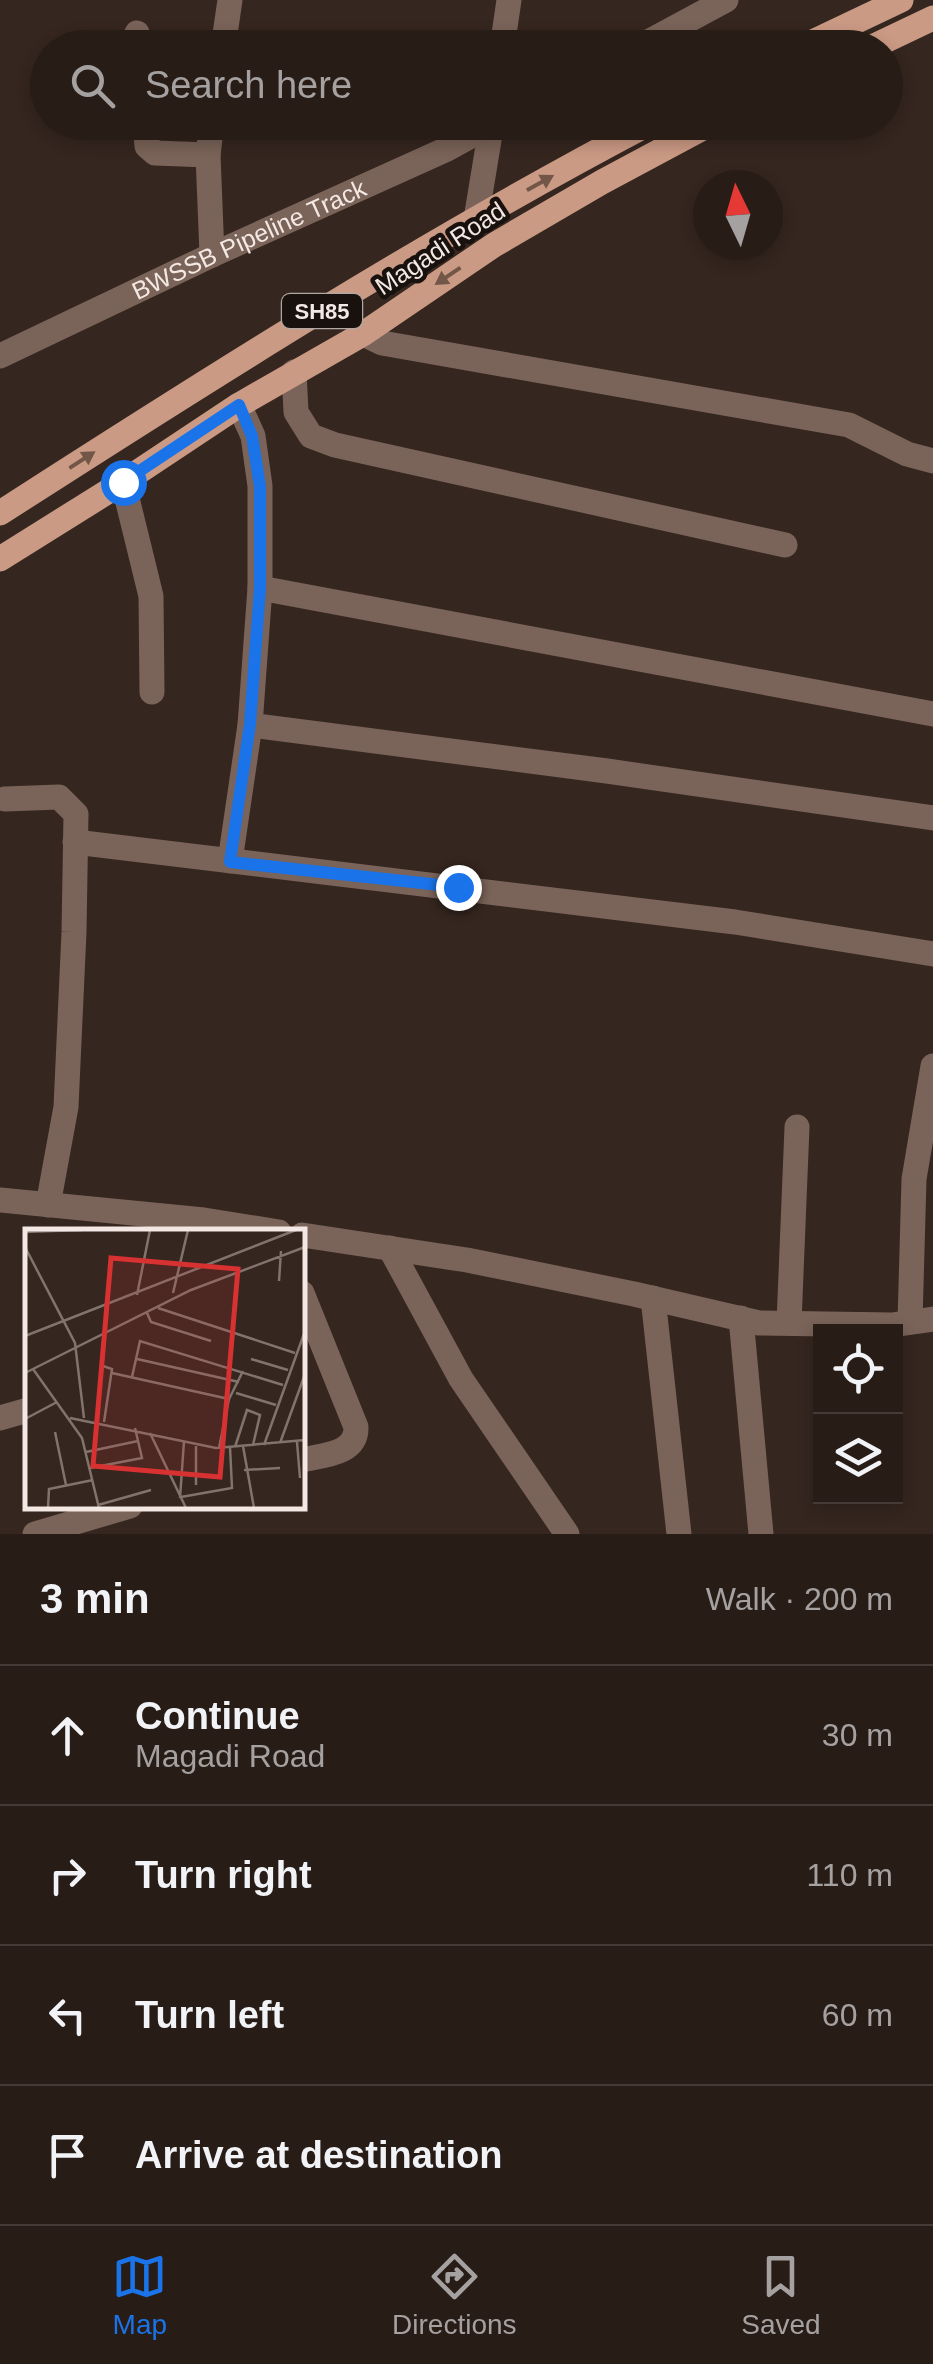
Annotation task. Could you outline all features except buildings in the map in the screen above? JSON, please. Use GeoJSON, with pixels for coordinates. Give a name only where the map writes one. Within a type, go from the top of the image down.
{"type":"FeatureCollection","features":[{"type":"Feature","properties":{"kind":"main road"},"geometry":{"type":"LineString","coordinates":[[838,30],[901,0]]}},
{"type":"Feature","properties":{"kind":"main road"},"geometry":{"type":"LineString","coordinates":[[903,32],[933,18]]}},
{"type":"Feature","properties":{"kind":"main road","name":"Magadi Road"},"geometry":{"type":"LineString","coordinates":[[0,513],[266,345],[476,219],[619,140]]}},
{"type":"Feature","properties":{"kind":"main road","name":"Magadi Road"},"geometry":{"type":"LineString","coordinates":[[0,559],[239,405],[363,334],[494,246],[680,140]]}},
{"type":"Feature","properties":{"kind":"street"},"geometry":{"type":"LineString","coordinates":[[226,30],[230,0]]}},
{"type":"Feature","properties":{"kind":"street"},"geometry":{"type":"LineString","coordinates":[[505,30],[509,0]]}},
{"type":"Feature","properties":{"kind":"street"},"geometry":{"type":"LineString","coordinates":[[670,30],[726,0]]}},
{"type":"Feature","properties":{"kind":"street"},"geometry":{"type":"LineString","coordinates":[[146,140],[155,153],[208,155]]}},
{"type":"Feature","properties":{"kind":"street"},"geometry":{"type":"LineString","coordinates":[[210,140],[212,256]]}},
{"type":"Feature","properties":{"kind":"street","name":"BWSSB Pipeline Track"},"geometry":{"type":"LineString","coordinates":[[0,356],[462,140]]}},
{"type":"Feature","properties":{"kind":"street"},"geometry":{"type":"LineString","coordinates":[[476,219],[490,140]]}},
{"type":"Feature","properties":{"kind":"street"},"geometry":{"type":"LineString","coordinates":[[363,334],[382,343],[849,425],[907,454],[933,461]]}},
{"type":"Feature","properties":{"kind":"street"},"geometry":{"type":"LineString","coordinates":[[294,372],[296,412],[311,436],[334,445],[785,546]]}},
{"type":"Feature","properties":{"kind":"street"},"geometry":{"type":"LineString","coordinates":[[230,862],[250,724],[260,588],[260,486],[252,436],[239,405]]}},
{"type":"Feature","properties":{"kind":"street"},"geometry":{"type":"LineString","coordinates":[[123,482],[151,596],[152,692]]}},
{"type":"Feature","properties":{"kind":"street"},"geometry":{"type":"LineString","coordinates":[[260,588],[933,714]]}},
{"type":"Feature","properties":{"kind":"street"},"geometry":{"type":"LineString","coordinates":[[250,724],[933,818]]}},
{"type":"Feature","properties":{"kind":"street"},"geometry":{"type":"LineString","coordinates":[[5,799],[59,797],[76,814],[66,1108],[48,1205]]}},
{"type":"Feature","properties":{"kind":"street"},"geometry":{"type":"LineString","coordinates":[[75,842],[734,922],[933,954]]}},
{"type":"Feature","properties":{"kind":"street"},"geometry":{"type":"LineString","coordinates":[[305,1235],[468,1260],[759,1323],[892,1325],[921,1321],[914,1179],[933,1066]]}},
{"type":"Feature","properties":{"kind":"street"},"geometry":{"type":"LineString","coordinates":[[788,1324],[796,1127]]}},
{"type":"Feature","properties":{"kind":"street"},"geometry":{"type":"LineString","coordinates":[[0,1200],[265,1229]]}},
{"type":"Feature","properties":{"kind":"street"},"geometry":{"type":"LineString","coordinates":[[390,1248],[461,1379],[567,1534]]}},
{"type":"Feature","properties":{"kind":"street"},"geometry":{"type":"LineString","coordinates":[[653,1298],[679,1534]]}},
{"type":"Feature","properties":{"kind":"street"},"geometry":{"type":"LineString","coordinates":[[741,1318],[761,1534]]}},
{"type":"Feature","properties":{"kind":"street"},"geometry":{"type":"LineString","coordinates":[[305,1459],[341,1450],[351,1445],[356,1434],[309,1328]]}},
{"type":"Feature","properties":{"kind":"street"},"geometry":{"type":"LineString","coordinates":[[0,1418],[25,1411]]}},
{"type":"Feature","properties":{"kind":"street"},"geometry":{"type":"LineString","coordinates":[[35,1534],[120,1509]]}},
{"type":"Feature","properties":{"kind":"route"},"geometry":{"type":"LineString","coordinates":[[123,482],[239,405],[252,436],[260,486],[260,588],[250,724],[230,862],[458,887]]}}]}
